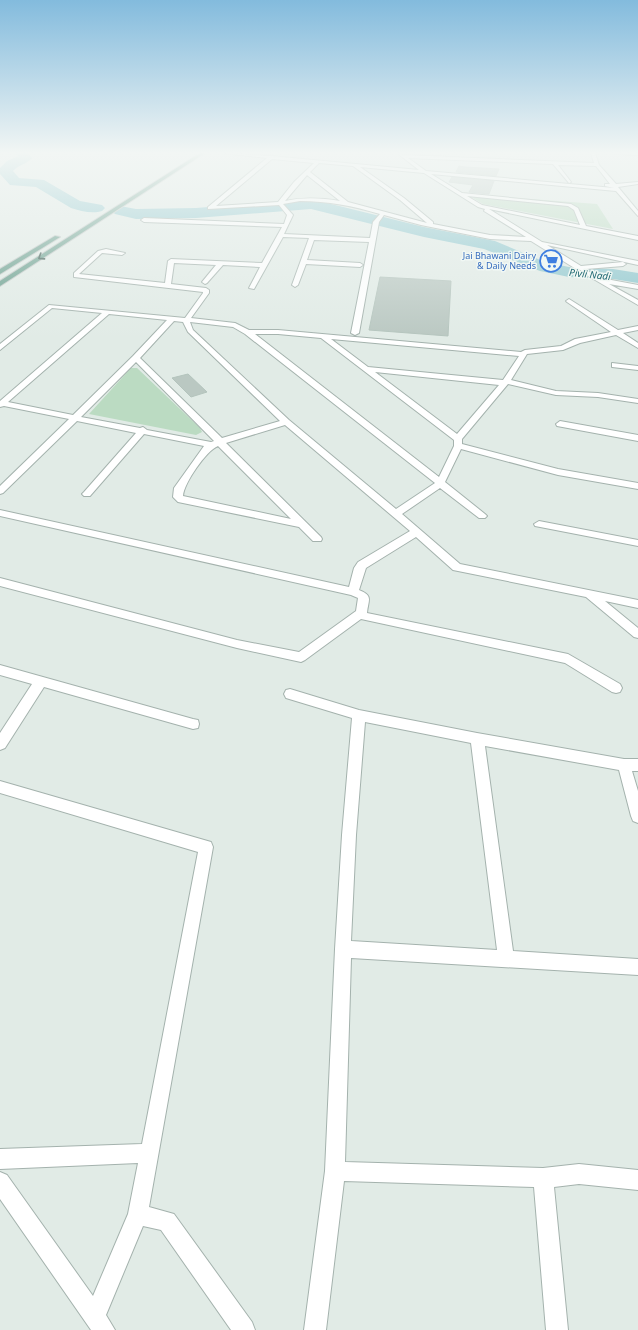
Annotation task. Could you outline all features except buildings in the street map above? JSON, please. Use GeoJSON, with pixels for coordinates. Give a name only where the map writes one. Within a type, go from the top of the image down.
{"type":"FeatureCollection","features":[{"type":"Feature","properties":{"kind":"main road"},"geometry":{"type":"LineString","coordinates":[[0,284],[106,215]]}},
{"type":"Feature","properties":{"kind":"main road"},"geometry":{"type":"LineString","coordinates":[[74,226],[86,228]]}},
{"type":"Feature","properties":{"kind":"main road"},"geometry":{"type":"LineString","coordinates":[[0,272],[62,234]]}},
{"type":"Feature","properties":{"kind":"street"},"geometry":{"type":"LineString","coordinates":[[252,288],[286,226],[290,215]]}},
{"type":"Feature","properties":{"kind":"street"},"geometry":{"type":"LineString","coordinates":[[373,215],[380,218],[434,225],[490,237],[533,240],[636,263]]}},
{"type":"Feature","properties":{"kind":"street"},"geometry":{"type":"LineString","coordinates":[[422,215],[434,225]]}},
{"type":"Feature","properties":{"kind":"street"},"geometry":{"type":"LineString","coordinates":[[494,215],[638,304]]}},
{"type":"Feature","properties":{"kind":"street"},"geometry":{"type":"LineString","coordinates":[[525,215],[638,238]]}},
{"type":"Feature","properties":{"kind":"street"},"geometry":{"type":"LineString","coordinates":[[579,215],[584,227]]}},
{"type":"Feature","properties":{"kind":"street"},"geometry":{"type":"LineString","coordinates":[[355,333],[373,240],[380,218]]}},
{"type":"Feature","properties":{"kind":"street"},"geometry":{"type":"LineString","coordinates":[[144,220],[286,226]]}},
{"type":"Feature","properties":{"kind":"street"},"geometry":{"type":"LineString","coordinates":[[281,235],[373,240]]}},
{"type":"Feature","properties":{"kind":"street"},"geometry":{"type":"LineString","coordinates":[[294,285],[312,238],[316,237]]}},
{"type":"Feature","properties":{"kind":"street"},"geometry":{"type":"LineString","coordinates":[[122,253],[106,251],[100,252],[76,274],[76,276],[206,290],[206,293],[186,321]]}},
{"type":"Feature","properties":{"kind":"street"},"geometry":{"type":"LineString","coordinates":[[168,285],[171,261],[264,265]]}},
{"type":"Feature","properties":{"kind":"street"},"geometry":{"type":"LineString","coordinates":[[303,262],[360,265]]}},
{"type":"Feature","properties":{"kind":"street"},"geometry":{"type":"LineString","coordinates":[[205,282],[221,263]]}},
{"type":"Feature","properties":{"kind":"street"},"geometry":{"type":"LineString","coordinates":[[580,269],[636,263]]}},
{"type":"Feature","properties":{"kind":"street"},"geometry":{"type":"LineString","coordinates":[[595,278],[638,287]]}},
{"type":"Feature","properties":{"kind":"street"},"geometry":{"type":"LineString","coordinates":[[569,301],[638,346]]}},
{"type":"Feature","properties":{"kind":"street"},"geometry":{"type":"LineString","coordinates":[[0,348],[51,306],[235,326],[248,332],[482,516]]}},
{"type":"Feature","properties":{"kind":"street"},"geometry":{"type":"LineString","coordinates":[[1,404],[106,313]]}},
{"type":"Feature","properties":{"kind":"street"},"geometry":{"type":"LineString","coordinates":[[0,492],[75,416],[136,358],[171,320]]}},
{"type":"Feature","properties":{"kind":"street"},"geometry":{"type":"LineString","coordinates":[[186,321],[190,331],[286,422],[457,567],[638,604]]}},
{"type":"Feature","properties":{"kind":"street"},"geometry":{"type":"LineString","coordinates":[[248,332],[278,332],[522,354],[528,351],[567,347],[578,341],[638,328]]}},
{"type":"Feature","properties":{"kind":"street"},"geometry":{"type":"LineString","coordinates":[[323,336],[458,443],[558,472],[638,486]]}},
{"type":"Feature","properties":{"kind":"street"},"geometry":{"type":"LineString","coordinates":[[396,514],[440,484],[458,443],[505,382],[522,354]]}},
{"type":"Feature","properties":{"kind":"street"},"geometry":{"type":"LineString","coordinates":[[136,358],[215,443],[317,539]]}},
{"type":"Feature","properties":{"kind":"street"},"geometry":{"type":"LineString","coordinates":[[615,365],[638,368]]}},
{"type":"Feature","properties":{"kind":"street"},"geometry":{"type":"LineString","coordinates":[[366,369],[505,382],[556,393],[585,394],[638,401]]}},
{"type":"Feature","properties":{"kind":"street"},"geometry":{"type":"LineString","coordinates":[[1,404],[75,416],[215,443]]}},
{"type":"Feature","properties":{"kind":"street"},"geometry":{"type":"LineString","coordinates":[[286,422],[215,443],[208,447],[179,488],[178,497],[180,500],[301,524]]}},
{"type":"Feature","properties":{"kind":"street"},"geometry":{"type":"LineString","coordinates":[[560,424],[638,438]]}},
{"type":"Feature","properties":{"kind":"street"},"geometry":{"type":"LineString","coordinates":[[88,494],[143,430]]}},
{"type":"Feature","properties":{"kind":"street"},"geometry":{"type":"LineString","coordinates":[[0,582],[237,644],[301,658],[361,613],[364,602],[363,596],[353,592],[2,516]]}},
{"type":"Feature","properties":{"kind":"street"},"geometry":{"type":"LineString","coordinates":[[539,524],[638,543]]}},
{"type":"Feature","properties":{"kind":"street"},"geometry":{"type":"LineString","coordinates":[[353,592],[359,568],[362,565],[416,532]]}},
{"type":"Feature","properties":{"kind":"street"},"geometry":{"type":"LineString","coordinates":[[587,593],[638,634]]}},
{"type":"Feature","properties":{"kind":"street"},"geometry":{"type":"LineString","coordinates":[[361,613],[369,618],[568,659],[616,688]]}},
{"type":"Feature","properties":{"kind":"street"},"geometry":{"type":"LineString","coordinates":[[0,670],[193,724]]}},
{"type":"Feature","properties":{"kind":"street"},"geometry":{"type":"LineString","coordinates":[[0,744],[41,681]]}},
{"type":"Feature","properties":{"kind":"street"},"geometry":{"type":"LineString","coordinates":[[290,694],[359,715],[477,739],[631,765],[638,816]]}},
{"type":"Feature","properties":{"kind":"street"},"geometry":{"type":"LineString","coordinates":[[315,1330],[335,1171],[343,949],[349,835],[359,715]]}},
{"type":"Feature","properties":{"kind":"street"},"geometry":{"type":"LineString","coordinates":[[477,739],[506,959]]}},
{"type":"Feature","properties":{"kind":"street"},"geometry":{"type":"LineString","coordinates":[[0,787],[206,847],[148,1153],[138,1215],[100,1323]]}},
{"type":"Feature","properties":{"kind":"street"},"geometry":{"type":"LineString","coordinates":[[343,949],[638,967]]}},
{"type":"Feature","properties":{"kind":"street"},"geometry":{"type":"LineString","coordinates":[[0,1159],[148,1153]]}},
{"type":"Feature","properties":{"kind":"street"},"geometry":{"type":"LineString","coordinates":[[335,1171],[543,1178],[579,1174],[638,1180]]}},
{"type":"Feature","properties":{"kind":"street"},"geometry":{"type":"LineString","coordinates":[[543,1178],[557,1330]]}},
{"type":"Feature","properties":{"kind":"street"},"geometry":{"type":"LineString","coordinates":[[0,1182],[100,1323]]}},
{"type":"Feature","properties":{"kind":"street"},"geometry":{"type":"LineString","coordinates":[[138,1215],[167,1220],[244,1330]]}},
{"type":"Feature","properties":{"kind":"green space"},"geometry":{"type":"Polygon","coordinates":[[[541,215],[604,215],[613,229],[541,215]]]}},
{"type":"Feature","properties":{"kind":"green space"},"geometry":{"type":"Polygon","coordinates":[[[131,368],[137,368],[200,428],[202,432],[196,435],[89,414],[131,368]]]}},
{"type":"Feature","properties":{"kind":"waterway","name":"Pivli Nadi"},"geometry":{"type":"LineString","coordinates":[[356,215],[424,232],[489,245],[540,266],[569,272],[613,274],[638,278]]}},
{"type":"Feature","properties":{"kind":"place","name":"Jai Bhawani Dairy & Daily Needs"},"geometry":{"type":"Point","coordinates":[551,261]}}]}
